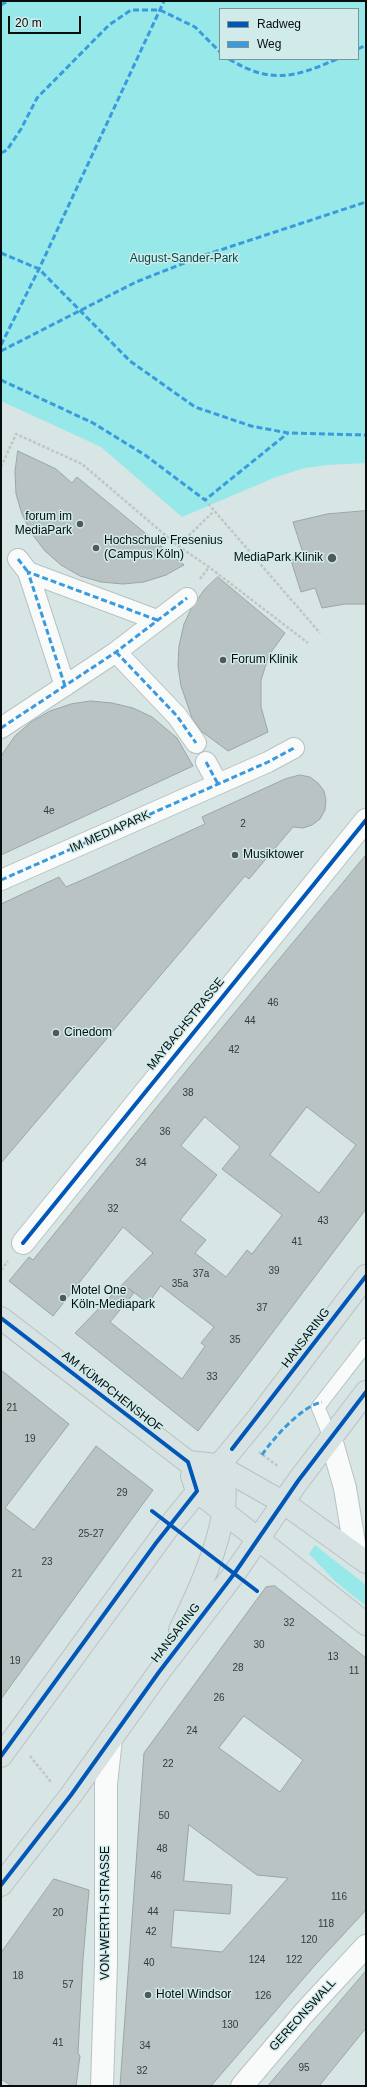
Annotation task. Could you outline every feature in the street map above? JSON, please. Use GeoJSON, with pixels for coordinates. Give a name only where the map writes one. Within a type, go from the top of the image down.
{"type":"FeatureCollection","features":[{"type":"Feature","properties":{"kind":"main road","name":"HANSARING"},"geometry":{"type":"LineString","coordinates":[[223,1469],[232,1449],[366,1276]]}},
{"type":"Feature","properties":{"kind":"main road","name":"AM KÜMPCHENSHOF"},"geometry":{"type":"LineString","coordinates":[[1,1318],[188,1462]]}},
{"type":"Feature","properties":{"kind":"main road","name":"HANSARING"},"geometry":{"type":"LineString","coordinates":[[1,1885],[71,1795],[159,1672],[259,1539],[366,1392]]}},
{"type":"Feature","properties":{"kind":"main road"},"geometry":{"type":"LineString","coordinates":[[361,1558],[284,1503],[223,1469],[188,1462],[197,1491],[366,1624]]}},
{"type":"Feature","properties":{"kind":"main road"},"geometry":{"type":"LineString","coordinates":[[1,1756],[161,1537],[197,1491],[223,1469]]}},
{"type":"Feature","properties":{"kind":"main road"},"geometry":{"type":"LineString","coordinates":[[159,1672],[206,1573],[224,1512],[223,1469]]}},
{"type":"Feature","properties":{"kind":"main road"},"geometry":{"type":"LineString","coordinates":[[223,1469],[230,1490],[241,1512],[259,1539]]}},
{"type":"Feature","properties":{"kind":"street"},"geometry":{"type":"LineString","coordinates":[[65,686],[23,566],[157,620]]}},
{"type":"Feature","properties":{"kind":"street"},"geometry":{"type":"LineString","coordinates":[[1,728],[116,652],[186,598]]}},
{"type":"Feature","properties":{"kind":"street"},"geometry":{"type":"LineString","coordinates":[[116,652],[177,716],[196,743]]}},
{"type":"Feature","properties":{"kind":"street","name":"IM MEDIAPARK"},"geometry":{"type":"LineString","coordinates":[[1,880],[268,762],[294,748]]}},
{"type":"Feature","properties":{"kind":"street"},"geometry":{"type":"LineString","coordinates":[[206,762],[218,784]]}},
{"type":"Feature","properties":{"kind":"street","name":"MAYBACHSTRASSE"},"geometry":{"type":"LineString","coordinates":[[23,1242],[366,820]]}},
{"type":"Feature","properties":{"kind":"street"},"geometry":{"type":"LineString","coordinates":[[331,1439],[345,1488],[361,1558]]}},
{"type":"Feature","properties":{"kind":"street","name":"VON-WERTH-STRASSE"},"geometry":{"type":"LineString","coordinates":[[102,2086],[106,1963],[106,1784],[111,1739]]}},
{"type":"Feature","properties":{"kind":"street","name":"GEREONSWALL"},"geometry":{"type":"LineString","coordinates":[[242,2086],[303,2014],[366,1946]]}},
{"type":"Feature","properties":{"kind":"lane"},"geometry":{"type":"LineString","coordinates":[[331,1439],[318,1408],[366,1345]]}},
{"type":"Feature","properties":{"kind":"path"},"geometry":{"type":"LineString","coordinates":[[1,467],[16,434],[82,464],[178,546],[209,567],[308,643]]}},
{"type":"Feature","properties":{"kind":"path"},"geometry":{"type":"LineString","coordinates":[[205,500],[320,633]]}},
{"type":"Feature","properties":{"kind":"path"},"geometry":{"type":"LineString","coordinates":[[178,546],[214,511]]}},
{"type":"Feature","properties":{"kind":"path"},"geometry":{"type":"LineString","coordinates":[[201,578],[209,567]]}},
{"type":"Feature","properties":{"kind":"path"},"geometry":{"type":"LineString","coordinates":[[260,1453],[281,1468]]}},
{"type":"Feature","properties":{"kind":"path"},"geometry":{"type":"LineString","coordinates":[[15,1736],[48,1780],[71,1795]]}},
{"type":"Feature","properties":{"kind":"green space","name":"August-Sander-Park"},"geometry":{"type":"Polygon","coordinates":[[[1,1],[366,1],[366,463],[305,468],[276,477],[182,517],[101,447],[1,401],[1,1]]]}},
{"type":"Feature","properties":{"kind":"green space"},"geometry":{"type":"Polygon","coordinates":[[[315,1545],[366,1585],[366,1606],[336,1582],[309,1554],[315,1545]]]}},
{"type":"Feature","properties":{"kind":"building","name":"forum im MediaPark"},"geometry":{"type":"Polygon","coordinates":[[[18,451],[56,469],[72,483],[77,477],[184,565],[166,575],[144,582],[123,584],[101,582],[80,576],[61,565],[45,551],[32,534],[22,514],[16,494],[15,472],[18,451]]]}},
{"type":"Feature","properties":{"kind":"building","name":"MediaPark Klinik"},"geometry":{"type":"Polygon","coordinates":[[[366,511],[366,604],[345,604],[322,608],[315,588],[301,592],[291,560],[304,556],[293,522],[327,514],[366,511]]]}},
{"type":"Feature","properties":{"kind":"building","name":"Forum Klinik"},"geometry":{"type":"Polygon","coordinates":[[[218,577],[285,633],[269,655],[261,680],[261,707],[268,732],[228,751],[201,731],[192,718],[181,686],[178,666],[179,646],[184,624],[191,609],[204,590],[218,577]]]}},
{"type":"Feature","properties":{"kind":"building"},"geometry":{"type":"Polygon","coordinates":[[[91,701],[112,703],[133,708],[152,717],[177,738],[193,766],[1,855],[1,757],[3,753],[15,736],[31,722],[50,711],[71,704],[91,701]]]}},
{"type":"Feature","properties":{"kind":"building","name":"Cinedom"},"geometry":{"type":"Polygon","coordinates":[[[300,775],[310,777],[318,783],[324,791],[326,800],[325,810],[320,819],[312,825],[303,828],[293,827],[249,879],[245,876],[1,1163],[1,904],[59,877],[66,887],[205,824],[202,817],[285,779],[300,775]]]}},
{"type":"Feature","properties":{"kind":"building"},"geometry":{"type":"Polygon","coordinates":[[[366,855],[366,1209],[198,1431],[75,1333],[153,1253],[123,1227],[53,1316],[9,1281],[29,1257],[33,1260],[187,1070],[366,855]],[[307,1107],[270,1155],[319,1193],[356,1145],[307,1107]],[[205,1117],[181,1146],[217,1175],[180,1220],[206,1240],[195,1253],[226,1277],[247,1250],[252,1254],[282,1215],[222,1169],[240,1147],[205,1117]],[[161,1286],[148,1303],[128,1288],[134,1293],[110,1322],[182,1379],[205,1346],[201,1343],[214,1327],[161,1286]]]}},
{"type":"Feature","properties":{"kind":"building"},"geometry":{"type":"Polygon","coordinates":[[[1,1370],[69,1424],[5,1508],[34,1530],[96,1446],[153,1490],[1,1699],[1,1370]]]}},
{"type":"Feature","properties":{"kind":"building"},"geometry":{"type":"Polygon","coordinates":[[[275,1586],[366,1658],[366,1910],[316,1964],[211,2086],[120,2086],[144,1753],[266,1587],[275,1586]],[[244,1716],[219,1748],[280,1792],[303,1760],[244,1716]],[[189,1825],[184,1881],[232,1885],[230,1914],[174,1910],[171,1947],[222,1952],[288,1878],[257,1875],[189,1825]]]}},
{"type":"Feature","properties":{"kind":"building"},"geometry":{"type":"Polygon","coordinates":[[[54,1879],[89,1890],[83,1959],[78,2053],[80,2056],[76,2086],[12,2086],[1,2079],[1,1953],[54,1879]]]}},
{"type":"Feature","properties":{"kind":"building"},"geometry":{"type":"Polygon","coordinates":[[[366,1971],[366,2028],[319,2086],[268,2086],[366,1971]]]}},
{"type":"Feature","properties":{"kind":"marked path"},"geometry":{"type":"LineString","coordinates":[[1,5],[8,1]]}},
{"type":"Feature","properties":{"kind":"marked path"},"geometry":{"type":"LineString","coordinates":[[1,345],[39,269],[164,1]]}},
{"type":"Feature","properties":{"kind":"marked path"},"geometry":{"type":"LineString","coordinates":[[1,153],[7,150],[21,129],[37,98],[109,25],[131,10],[160,10],[195,27],[219,51]]}},
{"type":"Feature","properties":{"kind":"marked path"},"geometry":{"type":"LineString","coordinates":[[359,48],[366,45]]}},
{"type":"Feature","properties":{"kind":"marked path"},"geometry":{"type":"LineString","coordinates":[[231,60],[257,72],[282,76],[308,71],[334,60]]}},
{"type":"Feature","properties":{"kind":"marked path"},"geometry":{"type":"LineString","coordinates":[[1,351],[136,282],[202,256],[366,202]]}},
{"type":"Feature","properties":{"kind":"marked path"},"geometry":{"type":"LineString","coordinates":[[1,253],[39,269],[130,361],[195,407],[251,426],[288,433],[366,435]]}},
{"type":"Feature","properties":{"kind":"marked path"},"geometry":{"type":"LineString","coordinates":[[1,380],[93,423],[145,455],[205,500],[288,433]]}},
{"type":"Feature","properties":{"kind":"marked path"},"geometry":{"type":"LineString","coordinates":[[18,559],[28,572]]}},
{"type":"Feature","properties":{"kind":"marked path"},"geometry":{"type":"LineString","coordinates":[[65,686],[28,572],[157,620]]}},
{"type":"Feature","properties":{"kind":"marked path"},"geometry":{"type":"LineString","coordinates":[[1,728],[116,652],[187,598]]}},
{"type":"Feature","properties":{"kind":"marked path"},"geometry":{"type":"LineString","coordinates":[[116,652],[177,716],[196,743]]}},
{"type":"Feature","properties":{"kind":"marked path"},"geometry":{"type":"LineString","coordinates":[[1,880],[268,762],[294,748]]}},
{"type":"Feature","properties":{"kind":"marked path"},"geometry":{"type":"LineString","coordinates":[[206,762],[218,784]]}},
{"type":"Feature","properties":{"kind":"marked path"},"geometry":{"type":"LineString","coordinates":[[262,1455],[289,1423],[306,1409],[322,1402]]}},
{"type":"Feature","properties":{"kind":"cycle path"},"geometry":{"type":"LineString","coordinates":[[23,1243],[366,820]]}},
{"type":"Feature","properties":{"kind":"cycle path"},"geometry":{"type":"LineString","coordinates":[[232,1449],[366,1276]]}},
{"type":"Feature","properties":{"kind":"cycle path"},"geometry":{"type":"LineString","coordinates":[[1,1318],[188,1462],[197,1491],[156,1543],[1,1756]]}},
{"type":"Feature","properties":{"kind":"cycle path"},"geometry":{"type":"LineString","coordinates":[[1,1885],[71,1795],[159,1672],[234,1574],[298,1481],[366,1392]]}},
{"type":"Feature","properties":{"kind":"cycle path"},"geometry":{"type":"LineString","coordinates":[[152,1511],[257,1591]]}},
{"type":"Feature","properties":{"kind":"place","name":"forum im MediaPark"},"geometry":{"type":"Point","coordinates":[80,524]}},
{"type":"Feature","properties":{"kind":"place","name":"Hochschule Fresenius (Campus Köln)"},"geometry":{"type":"Point","coordinates":[96,548]}},
{"type":"Feature","properties":{"kind":"place","name":"MediaPark Klinik"},"geometry":{"type":"Point","coordinates":[332,558]}},
{"type":"Feature","properties":{"kind":"place","name":"Forum Klinik"},"geometry":{"type":"Point","coordinates":[223,660]}},
{"type":"Feature","properties":{"kind":"place","name":"Musiktower"},"geometry":{"type":"Point","coordinates":[235,855]}},
{"type":"Feature","properties":{"kind":"place","name":"Cinedom"},"geometry":{"type":"Point","coordinates":[56,1033]}},
{"type":"Feature","properties":{"kind":"place","name":"Motel One Köln-Mediapark"},"geometry":{"type":"Point","coordinates":[63,1298]}},
{"type":"Feature","properties":{"kind":"place","name":"Hotel Windsor"},"geometry":{"type":"Point","coordinates":[148,1995]}}]}
